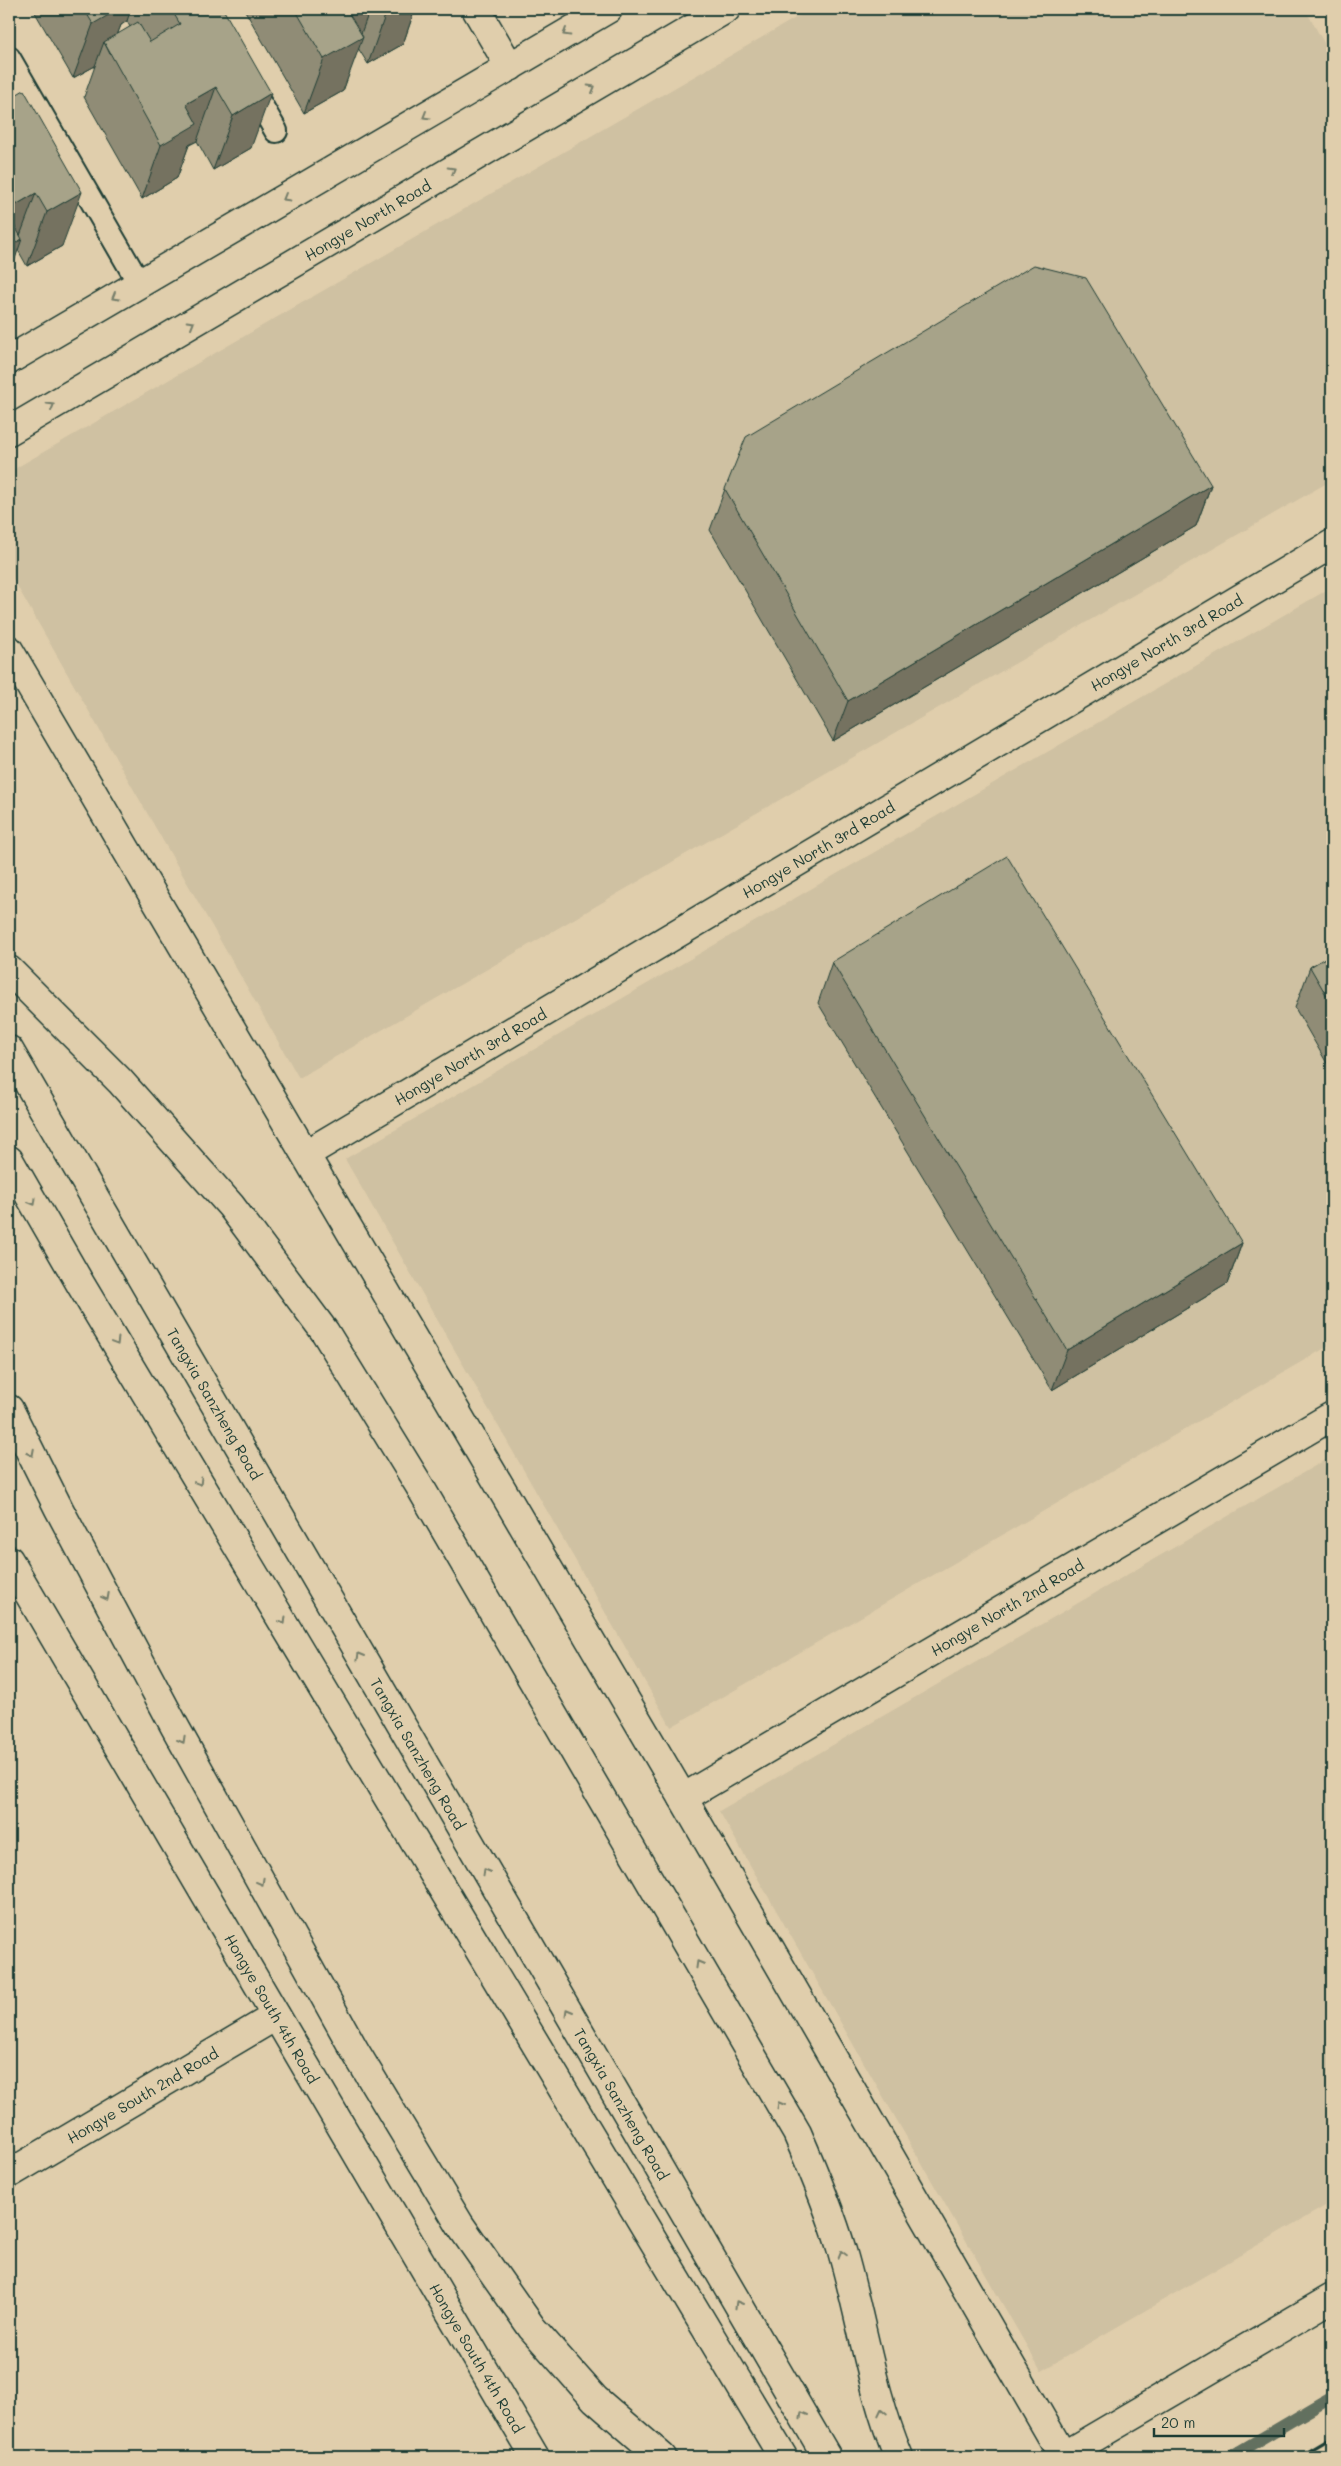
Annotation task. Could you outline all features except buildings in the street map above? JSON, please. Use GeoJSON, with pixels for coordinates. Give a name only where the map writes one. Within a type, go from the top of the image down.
{"type":"FeatureCollection","features":[{"type":"Feature","properties":{"kind":"main road"},"geometry":{"type":"LineString","coordinates":[[476,9],[510,67]]}},
{"type":"Feature","properties":{"kind":"main road"},"geometry":{"type":"LineString","coordinates":[[9,360],[608,9]]}},
{"type":"Feature","properties":{"kind":"main road","name":"Hongye North Road"},"geometry":{"type":"LineString","coordinates":[[9,431],[726,9]]}},
{"type":"Feature","properties":{"kind":"main road","name":"Hongye North 3rd Road"},"geometry":{"type":"LineString","coordinates":[[306,1154],[1332,544]]}},
{"type":"Feature","properties":{"kind":"main road"},"geometry":{"type":"LineString","coordinates":[[9,650],[684,1798],[1062,2457],[1332,2298]]}},
{"type":"Feature","properties":{"kind":"main road"},"geometry":{"type":"LineString","coordinates":[[9,970],[120,1080],[231,1206],[325,1332],[419,1485],[797,2133],[823,2192],[842,2252],[884,2420],[899,2457]]}},
{"type":"Feature","properties":{"kind":"main road","name":"Tangxia Sanzheng Road"},"geometry":{"type":"LineString","coordinates":[[9,1050],[827,2457]]}},
{"type":"Feature","properties":{"kind":"main road"},"geometry":{"type":"LineString","coordinates":[[9,1160],[86,1294],[729,2365],[782,2457]]}},
{"type":"Feature","properties":{"kind":"main road"},"geometry":{"type":"LineString","coordinates":[[9,1409],[59,1509],[180,1735],[355,2051],[460,2225],[532,2328],[595,2400],[662,2457]]}},
{"type":"Feature","properties":{"kind":"main road","name":"Hongye North 2nd Road"},"geometry":{"type":"LineString","coordinates":[[684,1798],[1332,1416]]}},
{"type":"Feature","properties":{"kind":"main road","name":"Hongye South 4th Road"},"geometry":{"type":"LineString","coordinates":[[9,1560],[535,2457]]}},
{"type":"Feature","properties":{"kind":"main road","name":"Hongye South 2nd Road"},"geometry":{"type":"LineString","coordinates":[[9,2174],[276,2016]]}},
{"type":"Feature","properties":{"kind":"lane"},"geometry":{"type":"LineString","coordinates":[[9,58],[139,284]]}},
{"type":"Feature","properties":{"kind":"lane"},"geometry":{"type":"LineString","coordinates":[[238,66],[276,131]]}},
{"type":"Feature","properties":{"kind":"shaded area"},"geometry":{"type":"Polygon","coordinates":[[[811,9],[1305,9],[1332,57],[1332,480],[299,1078],[9,572],[9,472],[811,9]]]}},
{"type":"Feature","properties":{"kind":"shaded area"},"geometry":{"type":"Polygon","coordinates":[[[1332,587],[1332,1344],[671,1727],[345,1159],[1332,587]]]}},
{"type":"Feature","properties":{"kind":"shaded area"},"geometry":{"type":"Polygon","coordinates":[[[1332,1456],[1332,2202],[1041,2371],[719,1811],[1332,1456]]]}},
{"type":"Feature","properties":{"kind":"waterway"},"geometry":{"type":"LineString","coordinates":[[1230,2457],[1332,2397]]}},
{"type":"Feature","properties":{"kind":"railway"},"geometry":{"type":"LineString","coordinates":[[1300,2457],[1332,2438]]}}]}
